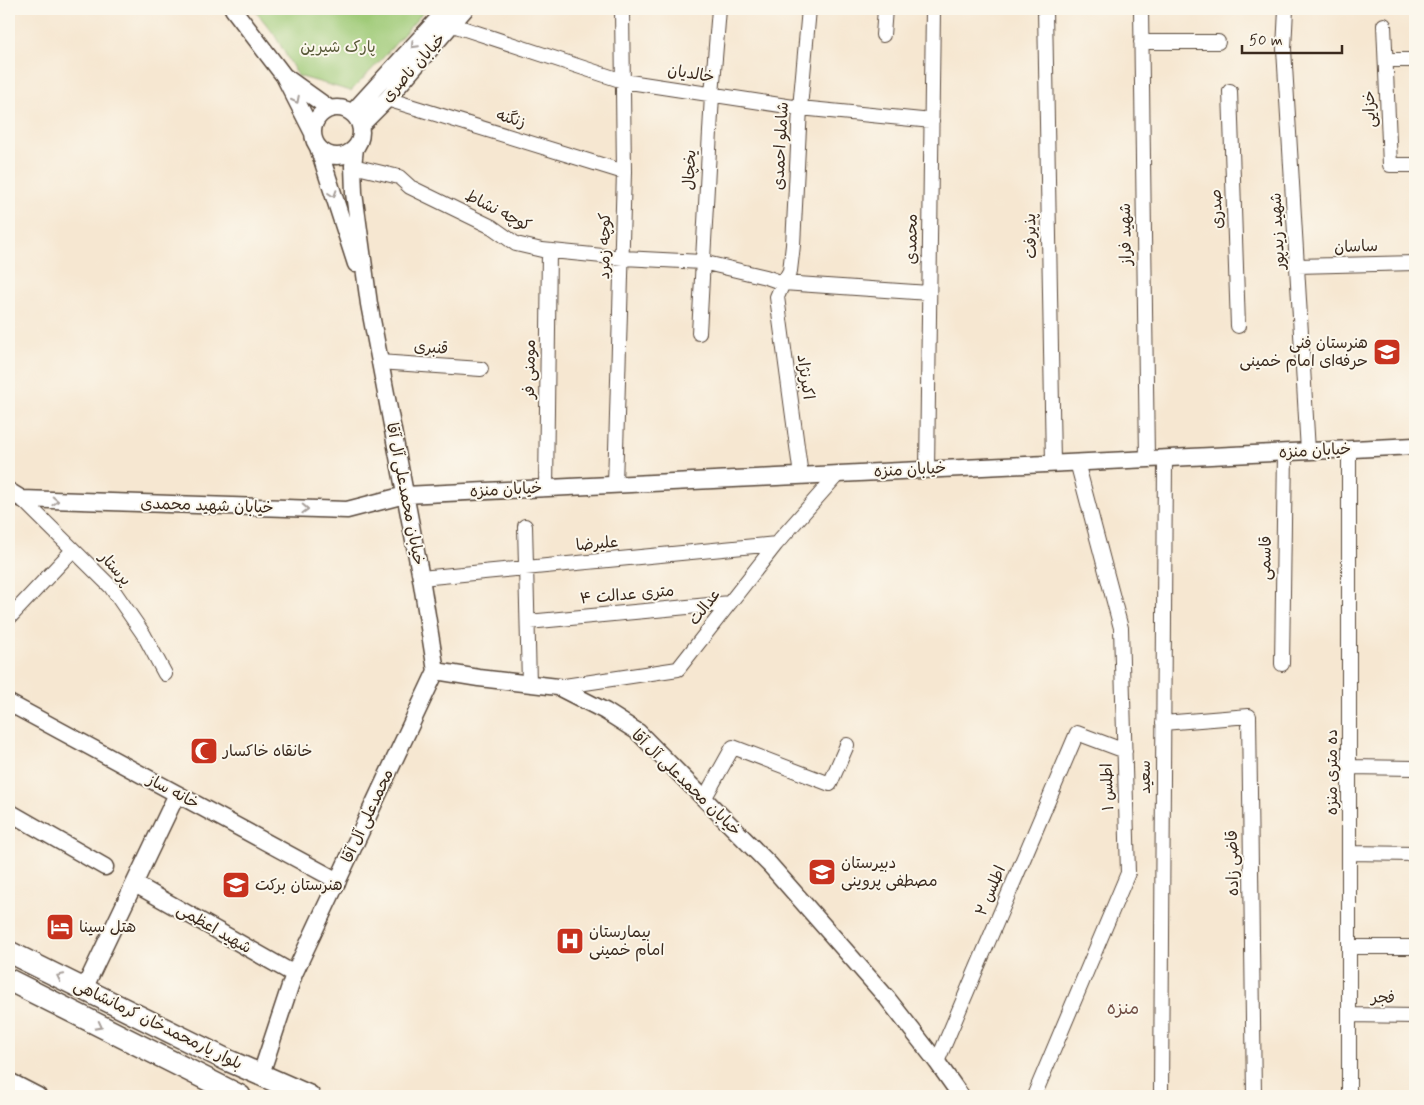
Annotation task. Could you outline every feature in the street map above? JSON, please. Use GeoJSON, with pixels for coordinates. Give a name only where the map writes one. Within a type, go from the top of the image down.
{"type":"FeatureCollection","features":[{"type":"Feature","properties":{"kind":"main road","name":"بلوار یارمحمدخان کرمانشاهی"},"geometry":{"type":"LineString","coordinates":[[9,952],[227,1060],[309,1096]]}},
{"type":"Feature","properties":{"kind":"main road","name":"بلوار یارمحمدخان کرمانشاهی"},"geometry":{"type":"LineString","coordinates":[[9,980],[240,1096]]}},
{"type":"Feature","properties":{"kind":"street"},"geometry":{"type":"LineString","coordinates":[[233,9],[284,76],[330,109]]}},
{"type":"Feature","properties":{"kind":"street","name":"خیابان ناصری"},"geometry":{"type":"LineString","coordinates":[[356,120],[447,9]]}},
{"type":"Feature","properties":{"kind":"street","name":"خیابان ناصری"},"geometry":{"type":"LineString","coordinates":[[356,120],[387,100],[465,9]]}},
{"type":"Feature","properties":{"kind":"street","name":"کوچه زمرد"},"geometry":{"type":"LineString","coordinates":[[615,485],[624,172],[622,9]]}},
{"type":"Feature","properties":{"kind":"street","name":"یخچال"},"geometry":{"type":"LineString","coordinates":[[699,333],[712,95],[719,9]]}},
{"type":"Feature","properties":{"kind":"street","name":"شاملو احمدی"},"geometry":{"type":"LineString","coordinates":[[783,283],[790,271],[793,244],[800,108],[809,9]]}},
{"type":"Feature","properties":{"kind":"street"},"geometry":{"type":"LineString","coordinates":[[883,35],[885,9]]}},
{"type":"Feature","properties":{"kind":"street","name":"محمدی"},"geometry":{"type":"LineString","coordinates":[[927,470],[934,9]]}},
{"type":"Feature","properties":{"kind":"street","name":"پذیرفت"},"geometry":{"type":"LineString","coordinates":[[1045,9],[1053,463]]}},
{"type":"Feature","properties":{"kind":"street","name":"شهید فراز"},"geometry":{"type":"LineString","coordinates":[[1141,9],[1147,459]]}},
{"type":"Feature","properties":{"kind":"street","name":"شهید زیدپور"},"geometry":{"type":"LineString","coordinates":[[1286,9],[1284,49],[1308,451]]}},
{"type":"Feature","properties":{"kind":"street","name":"خالدیان"},"geometry":{"type":"LineString","coordinates":[[452,25],[623,81],[800,108],[932,121]]}},
{"type":"Feature","properties":{"kind":"street","name":"خزایی"},"geometry":{"type":"LineString","coordinates":[[1384,25],[1390,165],[1415,165]]}},
{"type":"Feature","properties":{"kind":"street"},"geometry":{"type":"LineString","coordinates":[[1141,42],[1218,42]]}},
{"type":"Feature","properties":{"kind":"street"},"geometry":{"type":"LineString","coordinates":[[1386,60],[1415,60]]}},
{"type":"Feature","properties":{"kind":"street","name":"خیابان محمدعلی آل آقا"},"geometry":{"type":"LineString","coordinates":[[284,76],[316,140],[369,304]]}},
{"type":"Feature","properties":{"kind":"street","name":"صدری"},"geometry":{"type":"LineString","coordinates":[[1230,91],[1238,326]]}},
{"type":"Feature","properties":{"kind":"street","name":"زنگنه"},"geometry":{"type":"LineString","coordinates":[[387,100],[624,172]]}},
{"type":"Feature","properties":{"kind":"street"},"geometry":{"type":"LineString","coordinates":[[337,108],[345,109],[356,120],[361,134],[359,142],[354,148],[340,156],[324,153],[316,140],[314,125],[322,112],[337,108]]}},
{"type":"Feature","properties":{"kind":"street","name":"خیابان محمدعلی آل آقا"},"geometry":{"type":"LineString","coordinates":[[354,148],[354,193],[369,304],[406,495],[436,672],[558,687],[605,711],[638,732],[770,865],[886,998],[937,1062],[961,1096]]}},
{"type":"Feature","properties":{"kind":"street","name":"کوچه نشاط"},"geometry":{"type":"LineString","coordinates":[[353,166],[399,177],[410,187],[492,227],[516,244],[549,251],[622,258],[702,262],[766,277],[783,283],[929,293]]}},
{"type":"Feature","properties":{"kind":"street","name":"مومنی فر"},"geometry":{"type":"LineString","coordinates":[[546,488],[549,251]]}},
{"type":"Feature","properties":{"kind":"street","name":"ساسان"},"geometry":{"type":"LineString","coordinates":[[1297,266],[1415,263]]}},
{"type":"Feature","properties":{"kind":"street","name":"اکبرنژاد"},"geometry":{"type":"LineString","coordinates":[[783,283],[777,297],[801,476]]}},
{"type":"Feature","properties":{"kind":"street","name":"قنبری"},"geometry":{"type":"LineString","coordinates":[[379,362],[481,369]]}},
{"type":"Feature","properties":{"kind":"street","name":"خیابان منزه"},"geometry":{"type":"LineString","coordinates":[[406,495],[1415,446]]}},
{"type":"Feature","properties":{"kind":"street","name":"ده متری منزه"},"geometry":{"type":"LineString","coordinates":[[1349,449],[1350,1096]]}},
{"type":"Feature","properties":{"kind":"street","name":"قاسمی"},"geometry":{"type":"LineString","coordinates":[[1282,664],[1286,452]]}},
{"type":"Feature","properties":{"kind":"street","name":"سعید"},"geometry":{"type":"LineString","coordinates":[[1161,1096],[1165,458]]}},
{"type":"Feature","properties":{"kind":"street","name":"اطلس ۱"},"geometry":{"type":"LineString","coordinates":[[1034,1096],[1128,874],[1120,628],[1077,462]]}},
{"type":"Feature","properties":{"kind":"street","name":"عدالت"},"geometry":{"type":"LineString","coordinates":[[558,687],[678,669],[776,544],[838,474]]}},
{"type":"Feature","properties":{"kind":"street","name":"خیابان شهید محمدی"},"geometry":{"type":"LineString","coordinates":[[15,495],[347,510],[406,495]]}},
{"type":"Feature","properties":{"kind":"street","name":"پرستار"},"geometry":{"type":"LineString","coordinates":[[15,495],[110,587],[144,635],[165,674]]}},
{"type":"Feature","properties":{"kind":"street"},"geometry":{"type":"LineString","coordinates":[[526,526],[529,684]]}},
{"type":"Feature","properties":{"kind":"street","name":"علیرضا"},"geometry":{"type":"LineString","coordinates":[[421,578],[776,544]]}},
{"type":"Feature","properties":{"kind":"street"},"geometry":{"type":"LineString","coordinates":[[9,618],[73,550]]}},
{"type":"Feature","properties":{"kind":"street","name":"۴ متری عدالت"},"geometry":{"type":"LineString","coordinates":[[528,622],[730,603]]}},
{"type":"Feature","properties":{"kind":"street","name":"محمدعلی آل آقا"},"geometry":{"type":"LineString","coordinates":[[260,1074],[294,974],[436,672]]}},
{"type":"Feature","properties":{"kind":"street","name":"خانه ساز"},"geometry":{"type":"LineString","coordinates":[[9,703],[338,881]]}},
{"type":"Feature","properties":{"kind":"street","name":"قاضی زاده"},"geometry":{"type":"LineString","coordinates":[[1163,723],[1249,716],[1254,1096]]}},
{"type":"Feature","properties":{"kind":"street","name":"اطلس ۲"},"geometry":{"type":"LineString","coordinates":[[937,1062],[1077,733],[1125,750]]}},
{"type":"Feature","properties":{"kind":"street"},"geometry":{"type":"LineString","coordinates":[[704,798],[733,748],[830,784],[847,745]]}},
{"type":"Feature","properties":{"kind":"street"},"geometry":{"type":"LineString","coordinates":[[1349,767],[1415,768]]}},
{"type":"Feature","properties":{"kind":"street"},"geometry":{"type":"LineString","coordinates":[[84,990],[177,794]]}},
{"type":"Feature","properties":{"kind":"street"},"geometry":{"type":"LineString","coordinates":[[9,812],[105,867]]}},
{"type":"Feature","properties":{"kind":"street"},"geometry":{"type":"LineString","coordinates":[[1349,853],[1415,854]]}},
{"type":"Feature","properties":{"kind":"street","name":"شهید اعظمی"},"geometry":{"type":"LineString","coordinates":[[135,884],[294,974]]}},
{"type":"Feature","properties":{"kind":"street"},"geometry":{"type":"LineString","coordinates":[[1350,947],[1415,947]]}},
{"type":"Feature","properties":{"kind":"street","name":"فجر"},"geometry":{"type":"LineString","coordinates":[[1350,1015],[1415,1016]]}},
{"type":"Feature","properties":{"kind":"street"},"geometry":{"type":"LineString","coordinates":[[9,1081],[38,1096]]}},
{"type":"Feature","properties":{"kind":"green space","name":"پارک شیرین"},"geometry":{"type":"Polygon","coordinates":[[[254,9],[426,9],[351,91],[298,76],[274,34],[254,9]]]}},
{"type":"Feature","properties":{"kind":"place","name":"هنرستان فنی حرفه‌ای امام خمینی"},"geometry":{"type":"Point","coordinates":[1387,352]}},
{"type":"Feature","properties":{"kind":"place","name":"خانقاه خاکسار"},"geometry":{"type":"Point","coordinates":[204,751]}},
{"type":"Feature","properties":{"kind":"place","name":"دبیرستان مصطفی پروینی"},"geometry":{"type":"Point","coordinates":[822,872]}},
{"type":"Feature","properties":{"kind":"place","name":"هنرستان برکت"},"geometry":{"type":"Point","coordinates":[236,885]}},
{"type":"Feature","properties":{"kind":"place","name":"هتل سینا"},"geometry":{"type":"Point","coordinates":[60,927]}},
{"type":"Feature","properties":{"kind":"place","name":"بیمارستان امام خمینی"},"geometry":{"type":"Point","coordinates":[570,941]}},
{"type":"Feature","properties":{"kind":"district","name":"منزه"},"geometry":{"type":"Point","coordinates":[1123,1009]}}]}
